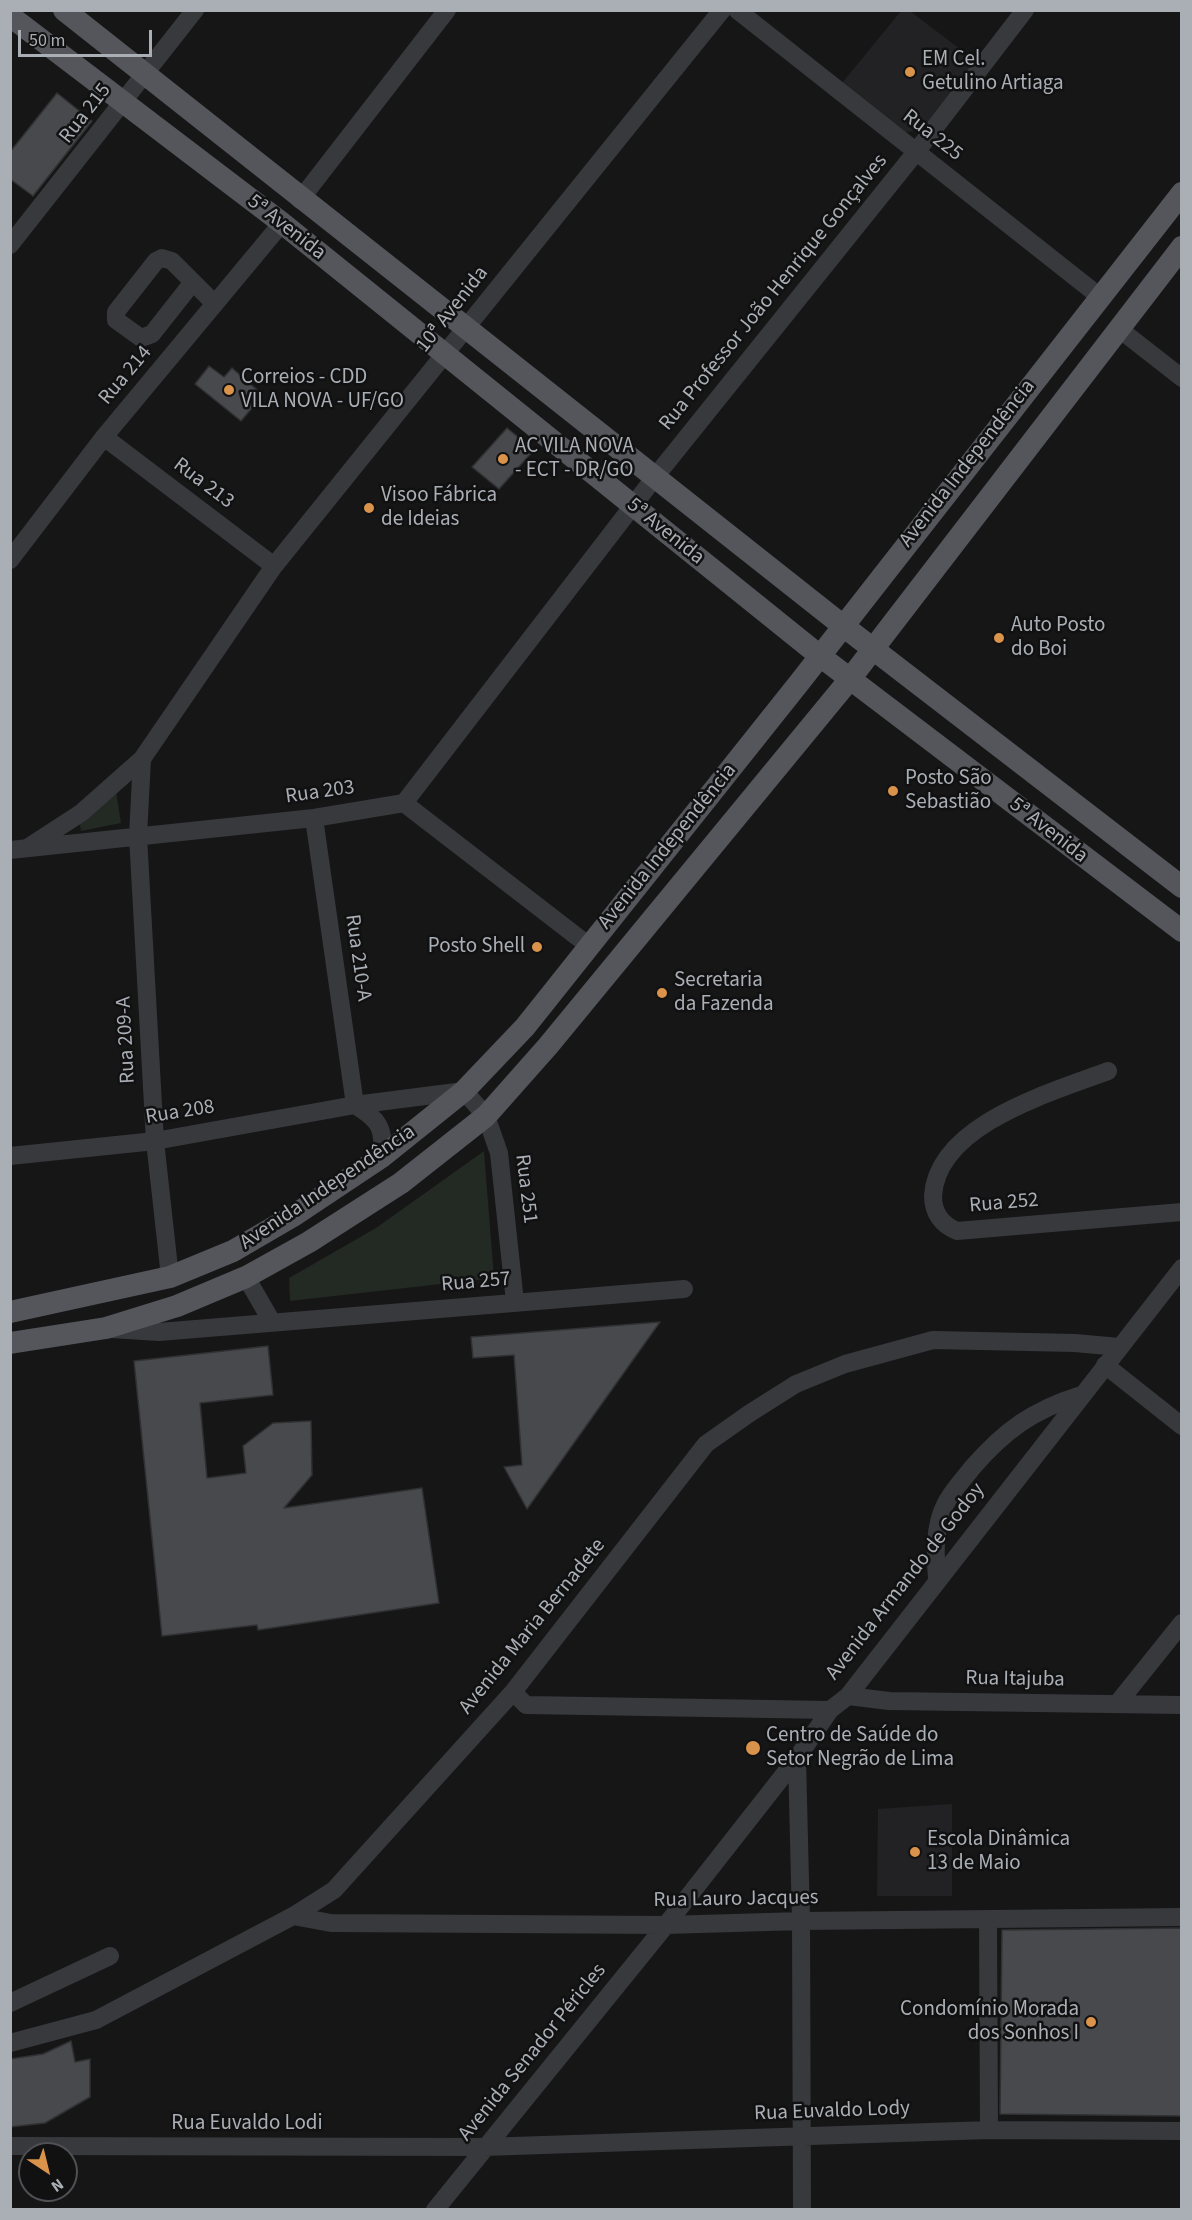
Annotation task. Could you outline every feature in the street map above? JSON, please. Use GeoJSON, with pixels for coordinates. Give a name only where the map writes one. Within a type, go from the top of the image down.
{"type":"FeatureCollection","features":[{"type":"Feature","properties":{"kind":"main road","name":"5ª Avenida"},"geometry":{"type":"LineString","coordinates":[[64,10],[300,200],[467,327],[842,625],[1182,887]]}},
{"type":"Feature","properties":{"kind":"main road","name":"5ª Avenida"},"geometry":{"type":"LineString","coordinates":[[10,16],[122,104],[282,223],[820,656],[1182,932]]}},
{"type":"Feature","properties":{"kind":"main road","name":"Avenida Independência"},"geometry":{"type":"LineString","coordinates":[[10,1312],[170,1277],[233,1251],[292,1216],[383,1156],[464,1091],[525,1027],[820,656],[1099,296],[1182,193]]}},
{"type":"Feature","properties":{"kind":"main road"},"geometry":{"type":"LineString","coordinates":[[282,223],[297,214],[354,241]]}},
{"type":"Feature","properties":{"kind":"main road","name":"Avenida Independência"},"geometry":{"type":"LineString","coordinates":[[10,1344],[106,1328],[177,1306],[246,1277],[309,1242],[401,1184],[486,1116],[548,1046],[850,679],[1182,247]]}},
{"type":"Feature","properties":{"kind":"main road"},"geometry":{"type":"LineString","coordinates":[[45,1306],[49,1339]]}},
{"type":"Feature","properties":{"kind":"street","name":"Rua 215"},"geometry":{"type":"LineString","coordinates":[[10,244],[195,10]]}},
{"type":"Feature","properties":{"kind":"street"},"geometry":{"type":"LineString","coordinates":[[300,200],[447,10]]}},
{"type":"Feature","properties":{"kind":"street","name":"10ª Avenida"},"geometry":{"type":"LineString","coordinates":[[19,849],[81,813],[142,759],[274,566],[722,10]]}},
{"type":"Feature","properties":{"kind":"street","name":"Rua 225"},"geometry":{"type":"LineString","coordinates":[[737,10],[1099,296]]}},
{"type":"Feature","properties":{"kind":"street","name":"Rua Professor João Henrique Gonçalves"},"geometry":{"type":"LineString","coordinates":[[404,803],[655,477],[916,152],[1025,10]]}},
{"type":"Feature","properties":{"kind":"street","name":"Rua 214"},"geometry":{"type":"LineString","coordinates":[[10,561],[104,437],[282,223]]}},
{"type":"Feature","properties":{"kind":"street"},"geometry":{"type":"LineString","coordinates":[[192,282],[152,334],[141,338],[116,320],[116,312],[156,261],[162,258],[172,261],[215,304]]}},
{"type":"Feature","properties":{"kind":"street"},"geometry":{"type":"LineString","coordinates":[[1118,328],[1182,378]]}},
{"type":"Feature","properties":{"kind":"street","name":"Rua 213"},"geometry":{"type":"LineString","coordinates":[[104,437],[274,566]]}},
{"type":"Feature","properties":{"kind":"street"},"geometry":{"type":"LineString","coordinates":[[138,836],[142,759]]}},
{"type":"Feature","properties":{"kind":"street"},"geometry":{"type":"LineString","coordinates":[[404,803],[588,945]]}},
{"type":"Feature","properties":{"kind":"street","name":"Rua 203"},"geometry":{"type":"LineString","coordinates":[[19,849],[314,818],[404,803]]}},
{"type":"Feature","properties":{"kind":"street","name":"Rua 210-A"},"geometry":{"type":"LineString","coordinates":[[314,818],[355,1105]]}},
{"type":"Feature","properties":{"kind":"street","name":"Rua 209-A"},"geometry":{"type":"LineString","coordinates":[[138,836],[155,1141],[170,1277]]}},
{"type":"Feature","properties":{"kind":"street","name":"Rua 252"},"geometry":{"type":"LineString","coordinates":[[1108,1071],[1004,1111],[973,1131],[949,1158],[936,1180],[933,1198],[936,1213],[945,1226],[957,1231],[1182,1212]]}},
{"type":"Feature","properties":{"kind":"street","name":"Rua 251"},"geometry":{"type":"LineString","coordinates":[[464,1091],[486,1116],[499,1153],[515,1302]]}},
{"type":"Feature","properties":{"kind":"street","name":"Rua 208"},"geometry":{"type":"LineString","coordinates":[[10,1156],[155,1141],[355,1105],[464,1091]]}},
{"type":"Feature","properties":{"kind":"street"},"geometry":{"type":"LineString","coordinates":[[355,1105],[376,1119],[383,1136],[383,1156]]}},
{"type":"Feature","properties":{"kind":"street","name":"Avenida Armando de Godoy"},"geometry":{"type":"LineString","coordinates":[[666,1925],[797,1758],[830,1710],[848,1696],[937,1578],[1182,1268]]}},
{"type":"Feature","properties":{"kind":"street"},"geometry":{"type":"LineString","coordinates":[[246,1277],[272,1322]]}},
{"type":"Feature","properties":{"kind":"street","name":"Rua 257"},"geometry":{"type":"LineString","coordinates":[[106,1328],[159,1332],[684,1289]]}},
{"type":"Feature","properties":{"kind":"street","name":"Avenida Maria Bernadete"},"geometry":{"type":"LineString","coordinates":[[10,2043],[96,2020],[293,1916],[334,1890],[513,1692],[706,1443],[796,1384],[845,1364],[933,1340],[1075,1343],[1119,1347]]}},
{"type":"Feature","properties":{"kind":"street"},"geometry":{"type":"LineString","coordinates":[[1105,1365],[1182,1426]]}},
{"type":"Feature","properties":{"kind":"street"},"geometry":{"type":"LineString","coordinates":[[937,1578],[935,1548],[944,1507],[961,1483],[996,1440],[1032,1414],[1081,1395]]}},
{"type":"Feature","properties":{"kind":"street"},"geometry":{"type":"LineString","coordinates":[[1117,1704],[1182,1623]]}},
{"type":"Feature","properties":{"kind":"street"},"geometry":{"type":"LineString","coordinates":[[513,1692],[526,1705],[830,1710]]}},
{"type":"Feature","properties":{"kind":"street","name":"Rua Itajuba"},"geometry":{"type":"LineString","coordinates":[[848,1696],[889,1701],[1182,1705]]}},
{"type":"Feature","properties":{"kind":"street"},"geometry":{"type":"LineString","coordinates":[[797,1758],[801,1921],[802,2210]]}},
{"type":"Feature","properties":{"kind":"street","name":"Rua Lauro Jacques"},"geometry":{"type":"LineString","coordinates":[[293,1916],[331,1923],[666,1925],[801,1921],[1182,1917]]}},
{"type":"Feature","properties":{"kind":"street"},"geometry":{"type":"LineString","coordinates":[[988,1919],[989,2130]]}},
{"type":"Feature","properties":{"kind":"street","name":"Avenida Senador Péricles"},"geometry":{"type":"LineString","coordinates":[[435,2210],[666,1925]]}},
{"type":"Feature","properties":{"kind":"street"},"geometry":{"type":"LineString","coordinates":[[10,2003],[110,1956]]}},
{"type":"Feature","properties":{"kind":"street","name":"Rua Euvaldo Lody"},"geometry":{"type":"LineString","coordinates":[[484,2147],[989,2130],[1182,2131]]}},
{"type":"Feature","properties":{"kind":"street","name":"Rua Euvaldo Lodi"},"geometry":{"type":"LineString","coordinates":[[10,2146],[484,2147]]}},
{"type":"Feature","properties":{"kind":"shaded area","name":"EM Cel. Getulino Artiaga"},"geometry":{"type":"Polygon","coordinates":[[[901,11],[910,11],[977,62],[924,130],[905,132],[842,83],[901,11]]]}},
{"type":"Feature","properties":{"kind":"shaded area"},"geometry":{"type":"Polygon","coordinates":[[[116,791],[121,823],[81,831],[79,819],[116,791]]]}},
{"type":"Feature","properties":{"kind":"shaded area"},"geometry":{"type":"Polygon","coordinates":[[[484,1151],[494,1278],[290,1301],[289,1278],[376,1228],[484,1151]]]}},
{"type":"Feature","properties":{"kind":"shaded area","name":"Escola Dinâmica 13 de Maio"},"geometry":{"type":"Polygon","coordinates":[[[952,1804],[952,1896],[877,1896],[878,1809],[952,1804]]]}},
{"type":"Feature","properties":{"kind":"building"},"geometry":{"type":"Polygon","coordinates":[[[57,93],[92,121],[33,196],[10,179],[10,152],[57,93]]]}},
{"type":"Feature","properties":{"kind":"building","name":"Correios - CDD VILA NOVA - UF/GO"},"geometry":{"type":"Polygon","coordinates":[[[209,366],[224,377],[232,368],[263,395],[241,421],[195,384],[209,366]]]}},
{"type":"Feature","properties":{"kind":"building","name":"AC VILA NOVA - ECT - DR/GO"},"geometry":{"type":"Polygon","coordinates":[[[507,428],[534,450],[499,489],[472,467],[507,428]]]}},
{"type":"Feature","properties":{"kind":"building"},"geometry":{"type":"Polygon","coordinates":[[[660,1322],[527,1509],[504,1467],[522,1465],[514,1355],[473,1358],[471,1337],[660,1322]]]}},
{"type":"Feature","properties":{"kind":"building"},"geometry":{"type":"Polygon","coordinates":[[[268,1346],[273,1395],[200,1403],[207,1478],[246,1473],[243,1446],[273,1423],[311,1421],[312,1475],[284,1508],[422,1488],[439,1603],[258,1630],[257,1625],[162,1636],[134,1361],[268,1346]]]}},
{"type":"Feature","properties":{"kind":"building","name":"Condomínio Morada dos Sonhos I"},"geometry":{"type":"Polygon","coordinates":[[[1182,1928],[1182,2116],[1000,2114],[1002,1930],[1182,1928]]]}},
{"type":"Feature","properties":{"kind":"building"},"geometry":{"type":"Polygon","coordinates":[[[71,2041],[75,2062],[90,2059],[90,2097],[45,2123],[10,2127],[10,2059],[43,2054],[71,2041]]]}},
{"type":"Feature","properties":{"kind":"place","name":"EM Cel. Getulino Artiaga"},"geometry":{"type":"Point","coordinates":[910,72]}},
{"type":"Feature","properties":{"kind":"place","name":"Correios - CDD VILA NOVA - UF/GO"},"geometry":{"type":"Point","coordinates":[229,390]}},
{"type":"Feature","properties":{"kind":"place","name":"AC VILA NOVA - ECT - DR/GO"},"geometry":{"type":"Point","coordinates":[503,459]}},
{"type":"Feature","properties":{"kind":"place","name":"Visoo Fábrica de Ideias"},"geometry":{"type":"Point","coordinates":[369,508]}},
{"type":"Feature","properties":{"kind":"place","name":"Auto Posto do Boi"},"geometry":{"type":"Point","coordinates":[999,638]}},
{"type":"Feature","properties":{"kind":"place","name":"Posto São Sebastião"},"geometry":{"type":"Point","coordinates":[893,791]}},
{"type":"Feature","properties":{"kind":"place","name":"Posto Shell"},"geometry":{"type":"Point","coordinates":[537,947]}},
{"type":"Feature","properties":{"kind":"place","name":"Secretaria da Fazenda"},"geometry":{"type":"Point","coordinates":[662,993]}},
{"type":"Feature","properties":{"kind":"place","name":"Centro de Saúde do Setor Negrão de Lima"},"geometry":{"type":"Point","coordinates":[753,1748]}},
{"type":"Feature","properties":{"kind":"place","name":"Escola Dinâmica 13 de Maio"},"geometry":{"type":"Point","coordinates":[915,1852]}},
{"type":"Feature","properties":{"kind":"place","name":"Condomínio Morada dos Sonhos I"},"geometry":{"type":"Point","coordinates":[1091,2022]}}]}
